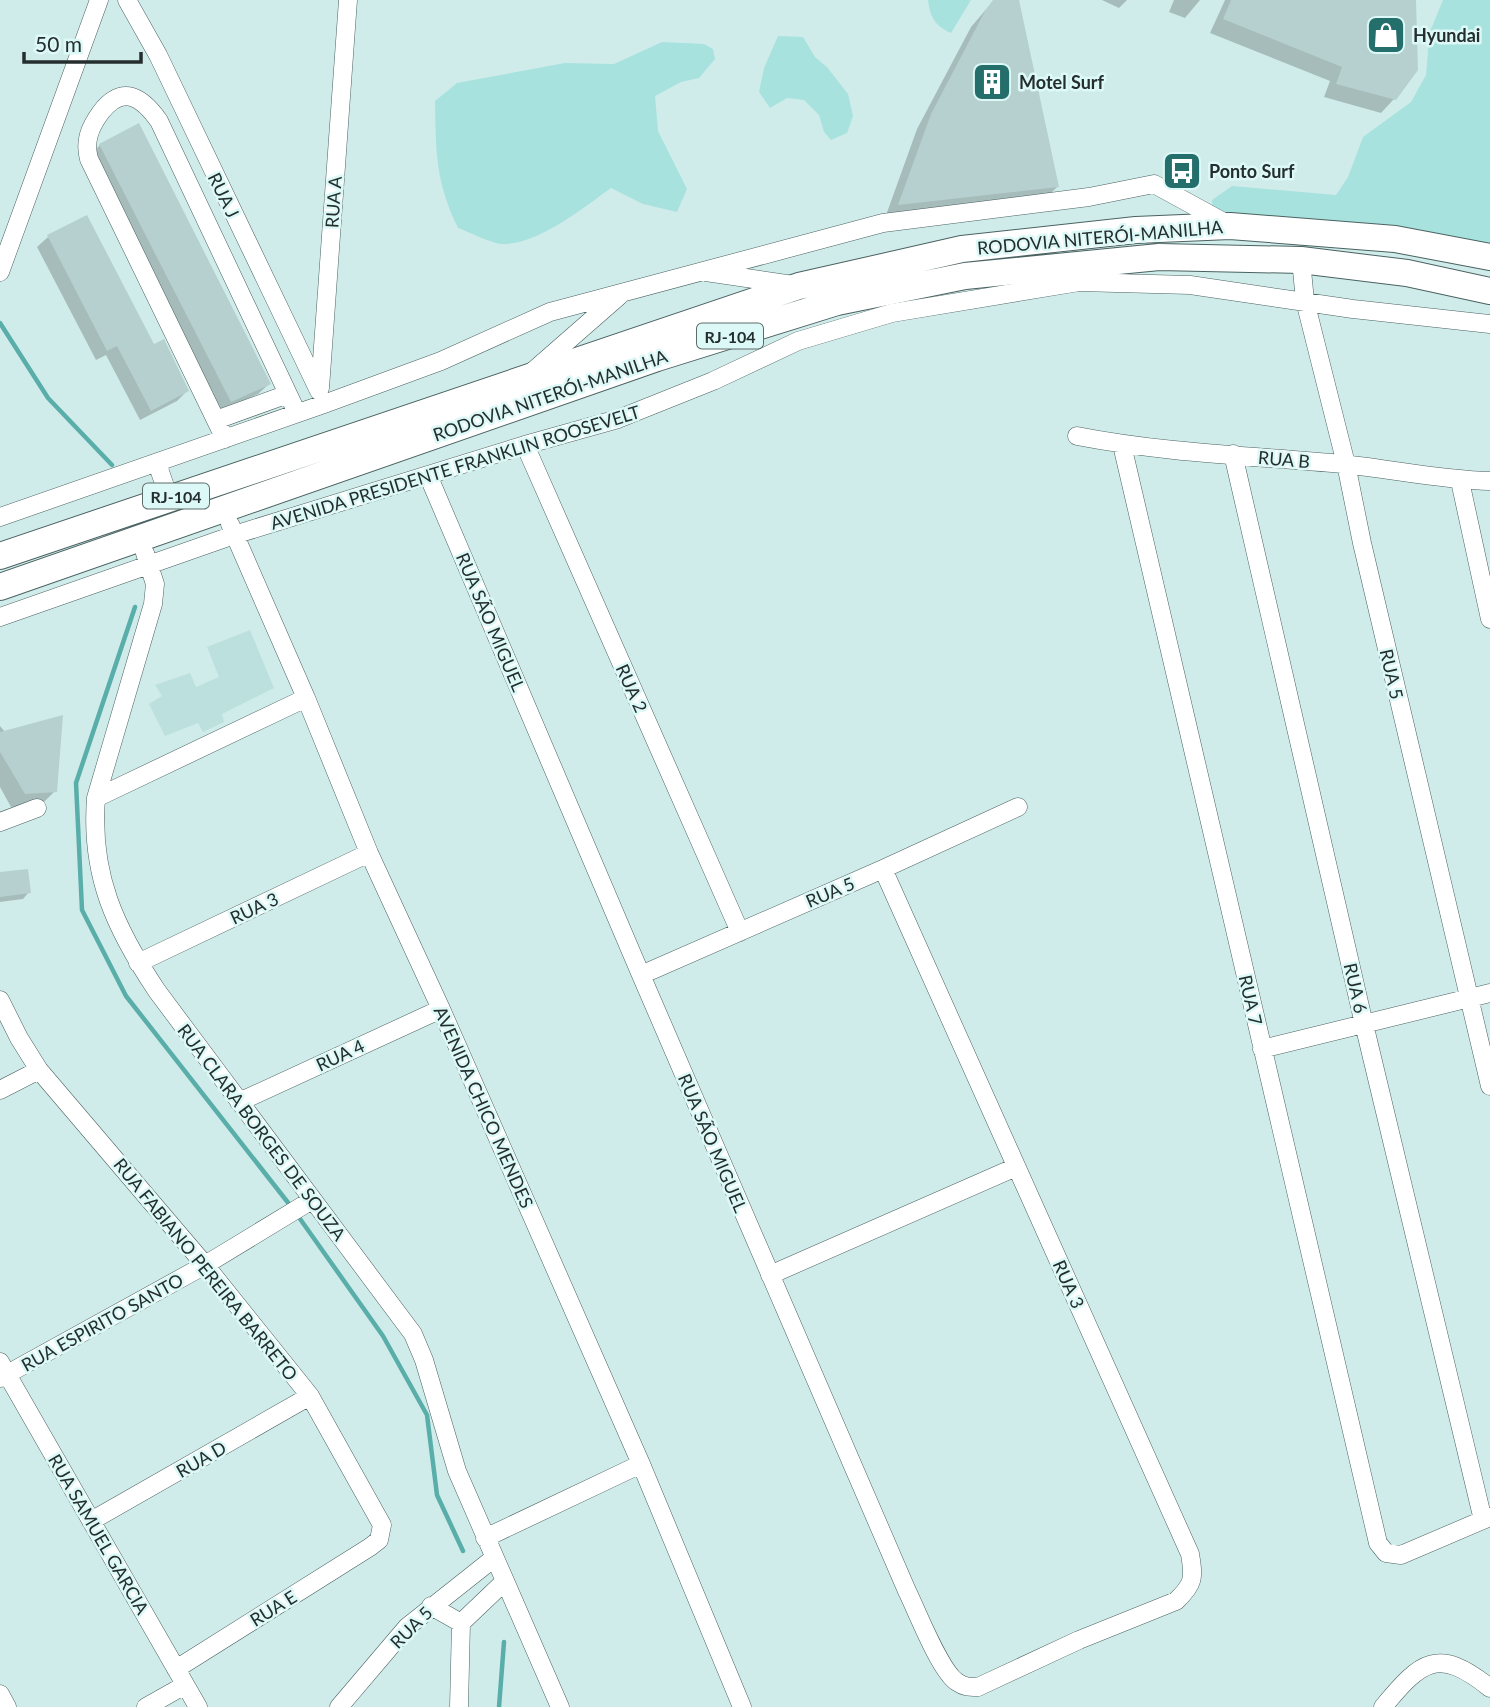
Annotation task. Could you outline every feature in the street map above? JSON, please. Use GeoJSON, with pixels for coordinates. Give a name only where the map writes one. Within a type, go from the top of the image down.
{"type":"FeatureCollection","features":[{"type":"Feature","properties":{"kind":"highway","name":"RODOVIA NITERÓI-MANILHA"},"geometry":{"type":"LineString","coordinates":[[0,556],[799,286],[962,249],[1136,230],[1230,226],[1395,239],[1490,257]]}},
{"type":"Feature","properties":{"kind":"highway","name":"RODOVIA NITERÓI-MANILHA"},"geometry":{"type":"LineString","coordinates":[[0,587],[145,552],[223,508],[657,358],[796,329],[837,302],[965,276],[1159,257],[1301,260],[1407,273],[1490,291]]}},
{"type":"Feature","properties":{"kind":"street"},"geometry":{"type":"LineString","coordinates":[[0,272],[99,0]]}},
{"type":"Feature","properties":{"kind":"street","name":"RUA J"},"geometry":{"type":"LineString","coordinates":[[127,0],[158,55],[322,397]]}},
{"type":"Feature","properties":{"kind":"street","name":"RUA A"},"geometry":{"type":"LineString","coordinates":[[322,397],[348,0]]}},
{"type":"Feature","properties":{"kind":"street"},"geometry":{"type":"LineString","coordinates":[[225,439],[89,159],[86,140],[96,119],[107,104],[117,97],[126,95],[135,98],[150,108],[159,121],[297,413]]}},
{"type":"Feature","properties":{"kind":"street"},"geometry":{"type":"LineString","coordinates":[[0,517],[297,413],[322,397],[441,361],[550,312],[883,223],[1089,197],[1154,184],[1230,226]]}},
{"type":"Feature","properties":{"kind":"street","name":"RUA 5"},"geometry":{"type":"LineString","coordinates":[[1301,260],[1305,301],[1346,464],[1362,543],[1490,1086]]}},
{"type":"Feature","properties":{"kind":"street"},"geometry":{"type":"LineString","coordinates":[[696,271],[799,286]]}},
{"type":"Feature","properties":{"kind":"street","name":"AVENIDA PRESIDENTE FRANKLIN ROOSEVELT"},"geometry":{"type":"LineString","coordinates":[[0,617],[145,552],[234,535],[618,419],[713,381],[796,329],[1079,282],[1190,285],[1353,309],[1490,324]]}},
{"type":"Feature","properties":{"kind":"street"},"geometry":{"type":"LineString","coordinates":[[526,377],[624,291]]}},
{"type":"Feature","properties":{"kind":"street"},"geometry":{"type":"LineString","coordinates":[[216,420],[288,394]]}},
{"type":"Feature","properties":{"kind":"street","name":"RUA B"},"geometry":{"type":"LineString","coordinates":[[1077,436],[1122,445],[1346,464],[1460,481],[1490,481]]}},
{"type":"Feature","properties":{"kind":"street","name":"RUA 2"},"geometry":{"type":"LineString","coordinates":[[525,445],[740,932]]}},
{"type":"Feature","properties":{"kind":"street","name":"RUA 7"},"geometry":{"type":"LineString","coordinates":[[1122,445],[1378,1543],[1386,1553],[1401,1555],[1487,1519]]}},
{"type":"Feature","properties":{"kind":"street","name":"RUA 6"},"geometry":{"type":"LineString","coordinates":[[1233,454],[1364,1024],[1487,1519]]}},
{"type":"Feature","properties":{"kind":"street"},"geometry":{"type":"LineString","coordinates":[[157,463],[169,498]]}},
{"type":"Feature","properties":{"kind":"street","name":"RUA SÃO MIGUEL"},"geometry":{"type":"LineString","coordinates":[[428,475],[906,1591],[945,1669],[955,1681],[967,1687],[978,1686],[1079,1640]]}},
{"type":"Feature","properties":{"kind":"street"},"geometry":{"type":"LineString","coordinates":[[1460,481],[1490,619]]}},
{"type":"Feature","properties":{"kind":"street","name":"AVENIDA CHICO MENDES"},"geometry":{"type":"LineString","coordinates":[[223,508],[306,698],[369,853],[441,1009],[641,1464],[742,1707]]}},
{"type":"Feature","properties":{"kind":"street","name":"RUA CLARA BORGES DE SOUZA"},"geometry":{"type":"LineString","coordinates":[[145,552],[155,584],[153,604],[96,798],[93,828],[97,865],[115,920],[138,963],[239,1102],[307,1203],[413,1334],[424,1360],[457,1471],[560,1707]]}},
{"type":"Feature","properties":{"kind":"street"},"geometry":{"type":"LineString","coordinates":[[96,798],[306,698]]}},
{"type":"Feature","properties":{"kind":"street","name":"RUA 5"},"geometry":{"type":"LineString","coordinates":[[640,975],[1018,807]]}},
{"type":"Feature","properties":{"kind":"street"},"geometry":{"type":"LineString","coordinates":[[0,822],[37,808]]}},
{"type":"Feature","properties":{"kind":"street","name":"RUA 3"},"geometry":{"type":"LineString","coordinates":[[138,963],[369,853]]}},
{"type":"Feature","properties":{"kind":"street","name":"RUA 3"},"geometry":{"type":"LineString","coordinates":[[883,869],[1190,1554],[1194,1574],[1188,1590],[1176,1601],[1079,1640]]}},
{"type":"Feature","properties":{"kind":"street"},"geometry":{"type":"LineString","coordinates":[[1262,1049],[1490,993]]}},
{"type":"Feature","properties":{"kind":"street","name":"RUA FABIANO PEREIRA BARRETO"},"geometry":{"type":"LineString","coordinates":[[0,1000],[39,1070],[205,1265],[310,1396],[382,1525],[379,1540],[370,1547]]}},
{"type":"Feature","properties":{"kind":"street","name":"RUA 4"},"geometry":{"type":"LineString","coordinates":[[239,1102],[441,1009]]}},
{"type":"Feature","properties":{"kind":"street"},"geometry":{"type":"LineString","coordinates":[[0,1090],[39,1070]]}},
{"type":"Feature","properties":{"kind":"street"},"geometry":{"type":"LineString","coordinates":[[770,1275],[1016,1167]]}},
{"type":"Feature","properties":{"kind":"street","name":"RUA ESPIRITO SANTO"},"geometry":{"type":"LineString","coordinates":[[2,1371],[205,1265],[307,1203]]}},
{"type":"Feature","properties":{"kind":"street","name":"RUA SAMUEL GARCIA"},"geometry":{"type":"LineString","coordinates":[[2,1371],[198,1707]]}},
{"type":"Feature","properties":{"kind":"street","name":"RUA D"},"geometry":{"type":"LineString","coordinates":[[91,1521],[310,1396]]}},
{"type":"Feature","properties":{"kind":"street"},"geometry":{"type":"LineString","coordinates":[[485,1538],[641,1464]]}},
{"type":"Feature","properties":{"kind":"street","name":"RUA E"},"geometry":{"type":"LineString","coordinates":[[146,1707],[181,1677],[370,1547]]}},
{"type":"Feature","properties":{"kind":"street","name":"RUA 5"},"geometry":{"type":"LineString","coordinates":[[339,1707],[407,1627],[494,1558]]}},
{"type":"Feature","properties":{"kind":"street"},"geometry":{"type":"LineString","coordinates":[[459,1707],[461,1623],[504,1582]]}},
{"type":"Feature","properties":{"kind":"street"},"geometry":{"type":"LineString","coordinates":[[431,1606],[461,1623]]}},
{"type":"Feature","properties":{"kind":"street"},"geometry":{"type":"LineString","coordinates":[[1383,1707],[1416,1670],[1436,1663],[1454,1665],[1474,1675],[1490,1688]]}},
{"type":"Feature","properties":{"kind":"street"},"geometry":{"type":"LineString","coordinates":[[0,1694],[7,1707]]}},
{"type":"Feature","properties":{"kind":"shaded area"},"geometry":{"type":"Polygon","coordinates":[[[928,0],[971,0],[951,33],[934,20],[928,0]]]}},
{"type":"Feature","properties":{"kind":"shaded area"},"geometry":{"type":"Polygon","coordinates":[[[1443,0],[1490,0],[1490,247],[1213,217],[1212,200],[1232,186],[1336,195],[1348,177],[1363,137],[1411,102],[1426,75],[1427,39],[1443,0]]]}},
{"type":"Feature","properties":{"kind":"shaded area"},"geometry":{"type":"Polygon","coordinates":[[[778,36],[803,37],[815,57],[827,67],[848,94],[853,116],[847,133],[831,140],[824,132],[819,115],[804,100],[787,98],[770,108],[759,92],[764,68],[778,36]]]}},
{"type":"Feature","properties":{"kind":"shaded area"},"geometry":{"type":"Polygon","coordinates":[[[662,42],[704,44],[713,49],[715,59],[699,78],[681,82],[655,96],[658,131],[687,189],[677,212],[643,204],[611,188],[561,223],[518,242],[494,242],[458,228],[441,180],[435,101],[457,83],[565,63],[614,64],[662,42]]]}},
{"type":"Feature","properties":{"kind":"shaded area"},"geometry":{"type":"Polygon","coordinates":[[[250,630],[274,688],[222,714],[224,722],[203,732],[198,723],[165,736],[149,704],[162,696],[155,685],[190,673],[196,687],[219,677],[207,647],[250,630]]]}},
{"type":"Feature","properties":{"kind":"building","name":"Motel Surf"},"geometry":{"type":"Polygon","coordinates":[[[993,0],[1019,0],[1059,187],[898,205],[931,114],[993,0]]]}},
{"type":"Feature","properties":{"kind":"building"},"geometry":{"type":"Polygon","coordinates":[[[1231,0],[1416,0],[1418,70],[1396,100],[1336,84],[1342,67],[1223,19],[1231,0]]]}},
{"type":"Feature","properties":{"kind":"building"},"geometry":{"type":"Polygon","coordinates":[[[139,123],[271,384],[231,402],[99,144],[139,123]]]}},
{"type":"Feature","properties":{"kind":"building"},"geometry":{"type":"Polygon","coordinates":[[[87,215],[154,344],[164,339],[189,391],[151,411],[117,346],[107,351],[47,235],[87,215]]]}},
{"type":"Feature","properties":{"kind":"building"},"geometry":{"type":"Polygon","coordinates":[[[63,715],[57,792],[25,794],[0,752],[0,732],[63,715]]]}},
{"type":"Feature","properties":{"kind":"building"},"geometry":{"type":"Polygon","coordinates":[[[28,869],[31,893],[0,897],[0,872],[28,869]]]}},
{"type":"Feature","properties":{"kind":"waterway"},"geometry":{"type":"LineString","coordinates":[[0,323],[48,398],[112,465]]}},
{"type":"Feature","properties":{"kind":"waterway"},"geometry":{"type":"LineString","coordinates":[[135,607],[76,783],[82,910],[126,996],[293,1209]]}},
{"type":"Feature","properties":{"kind":"waterway"},"geometry":{"type":"LineString","coordinates":[[298,1216],[383,1336],[427,1415],[437,1495],[463,1551]]}},
{"type":"Feature","properties":{"kind":"waterway"},"geometry":{"type":"LineString","coordinates":[[499,1707],[504,1642]]}},
{"type":"Feature","properties":{"kind":"place","name":"Hyundai"},"geometry":{"type":"Point","coordinates":[1386,35]}},
{"type":"Feature","properties":{"kind":"place","name":"Motel Surf"},"geometry":{"type":"Point","coordinates":[992,82]}},
{"type":"Feature","properties":{"kind":"place","name":"Ponto Surf"},"geometry":{"type":"Point","coordinates":[1182,171]}}]}
